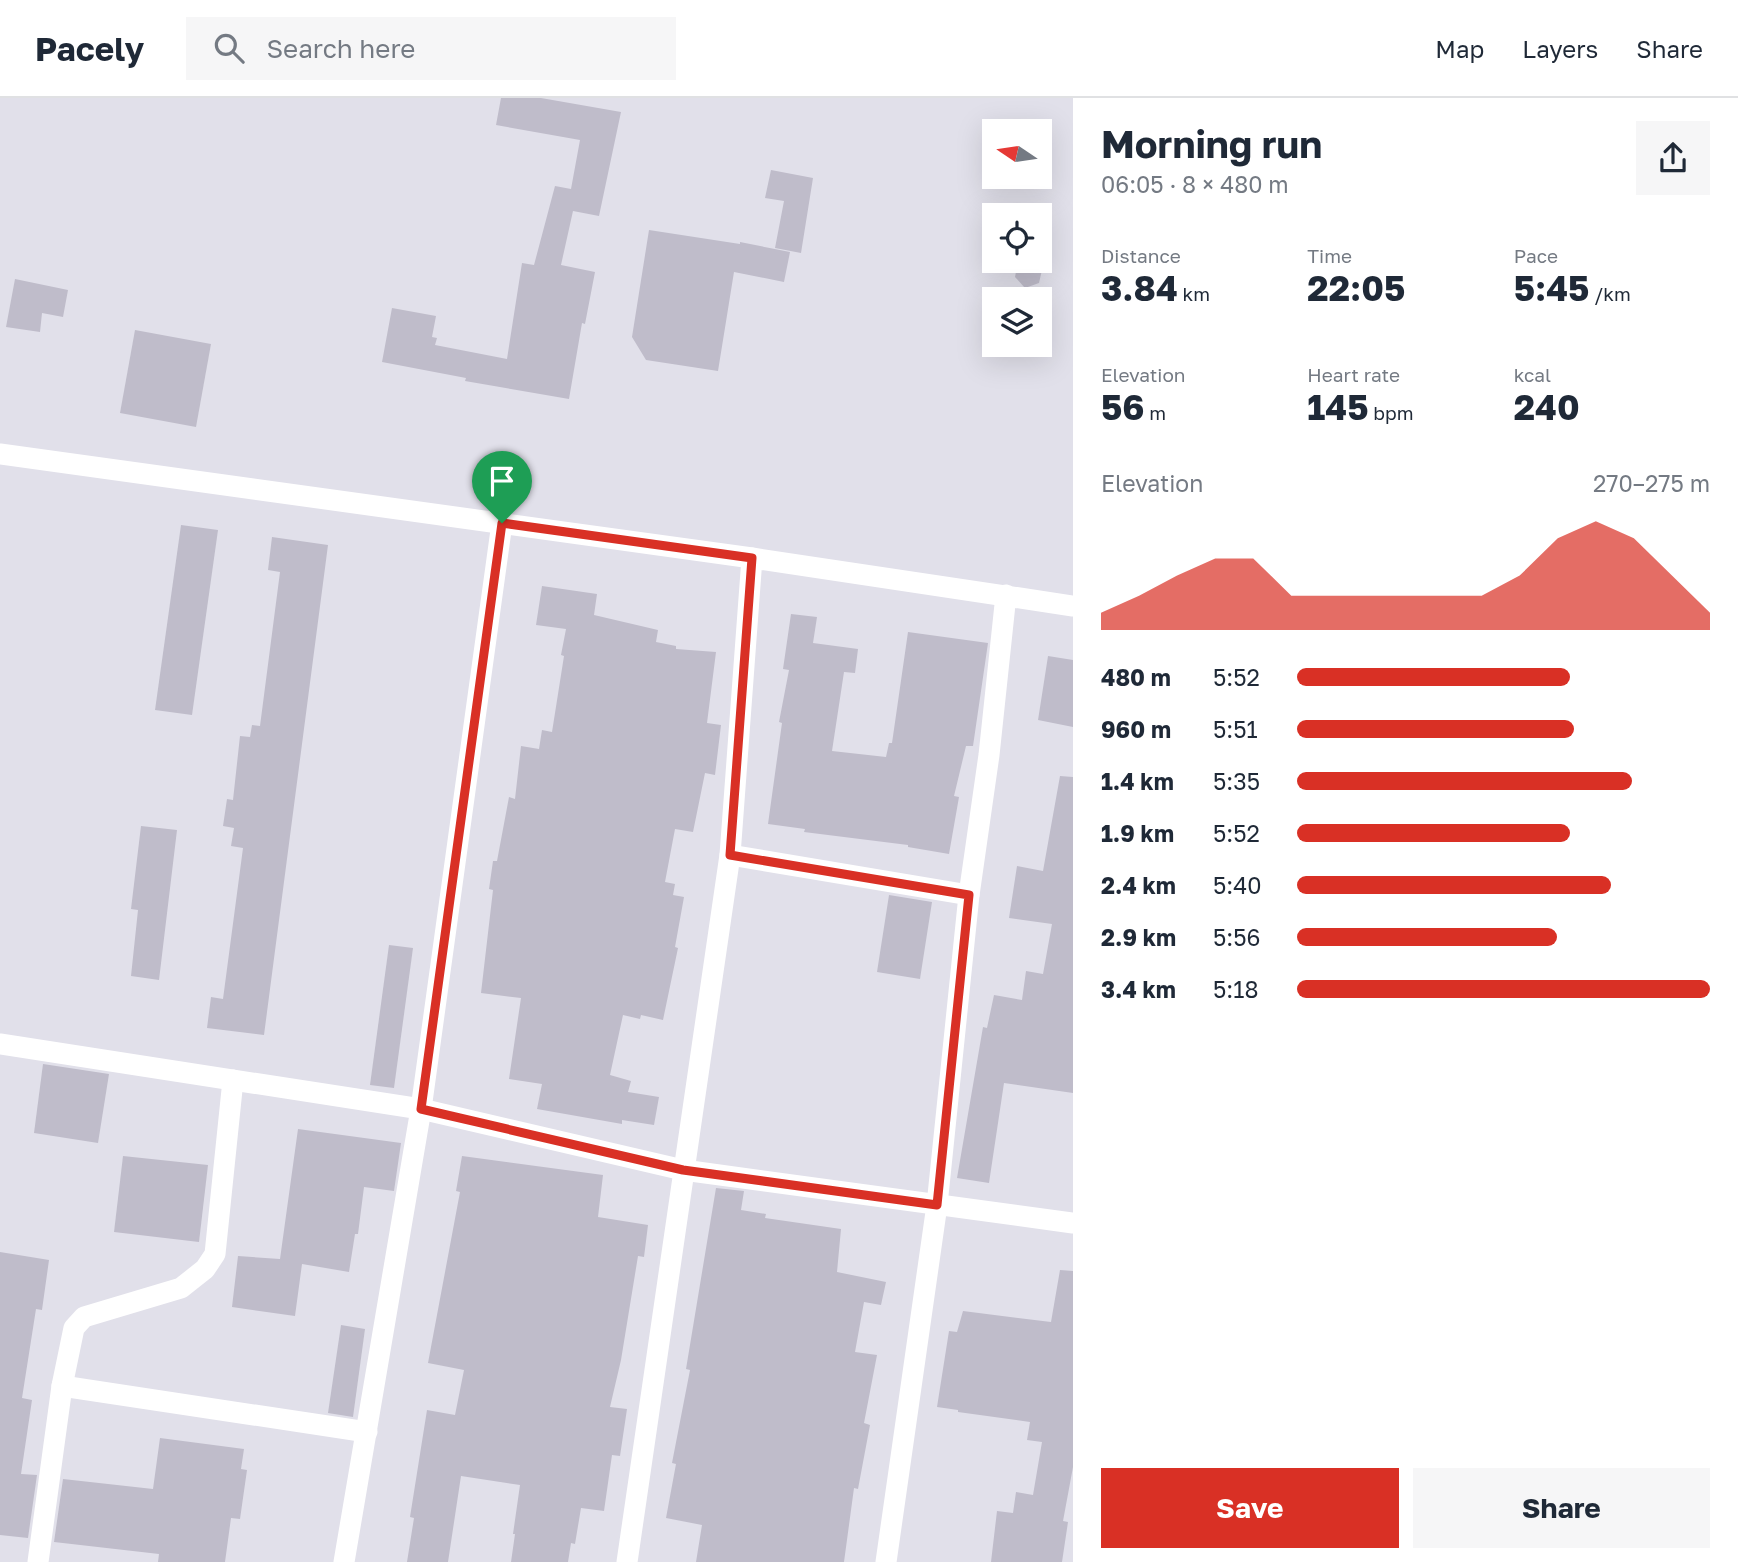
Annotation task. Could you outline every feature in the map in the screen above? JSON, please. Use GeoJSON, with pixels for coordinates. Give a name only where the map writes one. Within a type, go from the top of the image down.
{"type":"FeatureCollection","features":[{"type":"Feature","properties":{"kind":"street"},"geometry":{"type":"LineString","coordinates":[[0,454],[752,558],[1073,606]]}},
{"type":"Feature","properties":{"kind":"street"},"geometry":{"type":"LineString","coordinates":[[344,1562],[421,1109],[502,523]]}},
{"type":"Feature","properties":{"kind":"street"},"geometry":{"type":"LineString","coordinates":[[627,1562],[730,855],[752,558]]}},
{"type":"Feature","properties":{"kind":"street"},"geometry":{"type":"LineString","coordinates":[[886,1562],[937,1205],[969,895],[989,755],[1006,595]]}},
{"type":"Feature","properties":{"kind":"street"},"geometry":{"type":"LineString","coordinates":[[730,855],[969,895]]}},
{"type":"Feature","properties":{"kind":"street"},"geometry":{"type":"LineString","coordinates":[[0,1044],[421,1109],[683,1170],[1073,1223]]}},
{"type":"Feature","properties":{"kind":"street"},"geometry":{"type":"LineString","coordinates":[[38,1562],[62,1386],[74,1328],[84,1317],[181,1287],[205,1269],[215,1254],[233,1080]]}},
{"type":"Feature","properties":{"kind":"street"},"geometry":{"type":"LineString","coordinates":[[62,1386],[367,1432]]}},
{"type":"Feature","properties":{"kind":"building"},"geometry":{"type":"Polygon","coordinates":[[[501,98],[541,98],[621,112],[599,216],[573,211],[561,265],[595,272],[585,324],[582,323],[569,399],[465,381],[466,378],[382,362],[392,308],[436,316],[432,337],[437,338],[435,345],[507,359],[522,263],[534,265],[555,186],[571,189],[580,140],[496,125],[501,98]]]}},
{"type":"Feature","properties":{"kind":"building"},"geometry":{"type":"Polygon","coordinates":[[[771,170],[813,178],[801,253],[775,248],[784,201],[765,198],[771,170]]]}},
{"type":"Feature","properties":{"kind":"building"},"geometry":{"type":"Polygon","coordinates":[[[649,230],[740,242],[790,252],[784,282],[734,272],[718,371],[646,360],[632,337],[649,230]]]}},
{"type":"Feature","properties":{"kind":"building"},"geometry":{"type":"Polygon","coordinates":[[[1016,273],[1041,273],[1039,283],[1028,287],[1024,287],[1015,277],[1016,273]]]}},
{"type":"Feature","properties":{"kind":"building"},"geometry":{"type":"Polygon","coordinates":[[[15,279],[68,290],[63,317],[42,313],[40,332],[6,327],[15,279]]]}},
{"type":"Feature","properties":{"kind":"building"},"geometry":{"type":"Polygon","coordinates":[[[135,330],[211,344],[196,427],[120,413],[135,330]]]}},
{"type":"Feature","properties":{"kind":"building"},"geometry":{"type":"Polygon","coordinates":[[[181,525],[218,530],[192,715],[155,710],[181,525]]]}},
{"type":"Feature","properties":{"kind":"building"},"geometry":{"type":"Polygon","coordinates":[[[272,537],[328,545],[264,1035],[207,1028],[211,997],[223,999],[243,848],[231,846],[234,828],[223,826],[227,799],[233,800],[240,736],[250,737],[252,725],[260,726],[280,572],[268,570],[272,537]]]}},
{"type":"Feature","properties":{"kind":"building"},"geometry":{"type":"Polygon","coordinates":[[[542,586],[597,594],[594,615],[658,630],[656,642],[676,646],[676,649],[716,652],[707,723],[721,725],[715,775],[705,773],[693,832],[675,829],[665,882],[675,884],[673,895],[684,897],[675,947],[678,948],[663,1020],[641,1015],[640,1019],[623,1015],[610,1075],[631,1081],[628,1092],[659,1097],[654,1125],[622,1120],[622,1124],[537,1109],[542,1084],[509,1079],[521,998],[481,993],[493,890],[489,889],[493,861],[497,861],[509,797],[515,799],[521,746],[539,749],[542,730],[552,732],[564,656],[561,655],[566,629],[536,625],[542,586]]]}},
{"type":"Feature","properties":{"kind":"building"},"geometry":{"type":"Polygon","coordinates":[[[791,614],[817,617],[813,643],[858,649],[855,673],[844,672],[832,751],[886,757],[889,743],[892,743],[908,632],[988,643],[973,746],[966,746],[954,796],[959,797],[949,854],[908,845],[804,832],[805,829],[768,824],[782,723],[779,722],[789,670],[783,669],[791,614]]]}},
{"type":"Feature","properties":{"kind":"building"},"geometry":{"type":"Polygon","coordinates":[[[1048,656],[1073,660],[1073,727],[1038,720],[1048,656]]]}},
{"type":"Feature","properties":{"kind":"building"},"geometry":{"type":"Polygon","coordinates":[[[1060,776],[1073,777],[1073,1093],[1004,1083],[989,1183],[957,1178],[983,1027],[987,1028],[994,995],[1022,1000],[1026,971],[1043,974],[1052,924],[1009,918],[1017,866],[1043,871],[1060,776]]]}},
{"type":"Feature","properties":{"kind":"building"},"geometry":{"type":"Polygon","coordinates":[[[141,826],[177,830],[159,980],[131,976],[138,910],[131,909],[141,826]]]}},
{"type":"Feature","properties":{"kind":"building"},"geometry":{"type":"Polygon","coordinates":[[[889,895],[932,902],[920,979],[877,972],[889,895]]]}},
{"type":"Feature","properties":{"kind":"building"},"geometry":{"type":"Polygon","coordinates":[[[389,945],[413,948],[394,1088],[370,1085],[389,945]]]}},
{"type":"Feature","properties":{"kind":"building"},"geometry":{"type":"Polygon","coordinates":[[[43,1064],[109,1074],[98,1143],[34,1133],[43,1064]]]}},
{"type":"Feature","properties":{"kind":"building"},"geometry":{"type":"Polygon","coordinates":[[[298,1129],[401,1143],[394,1191],[364,1187],[358,1234],[355,1234],[349,1272],[302,1264],[295,1316],[232,1307],[238,1256],[280,1259],[298,1129]]]}},
{"type":"Feature","properties":{"kind":"building"},"geometry":{"type":"Polygon","coordinates":[[[123,1156],[208,1165],[199,1242],[114,1232],[123,1156]]]}},
{"type":"Feature","properties":{"kind":"building"},"geometry":{"type":"Polygon","coordinates":[[[462,1156],[603,1175],[598,1217],[648,1225],[644,1257],[638,1256],[621,1360],[610,1407],[627,1409],[620,1456],[612,1455],[604,1511],[581,1508],[575,1544],[571,1543],[568,1562],[511,1562],[520,1485],[461,1476],[448,1562],[407,1562],[414,1518],[410,1517],[427,1410],[455,1415],[464,1370],[428,1363],[460,1192],[456,1191],[462,1156]]]}},
{"type":"Feature","properties":{"kind":"building"},"geometry":{"type":"Polygon","coordinates":[[[716,1188],[744,1191],[741,1210],[766,1214],[765,1218],[841,1229],[837,1272],[886,1282],[881,1305],[864,1302],[855,1352],[877,1355],[864,1423],[870,1425],[858,1489],[854,1488],[844,1562],[696,1562],[702,1525],[666,1518],[676,1464],[672,1463],[690,1370],[686,1369],[716,1188]]]}},
{"type":"Feature","properties":{"kind":"building"},"geometry":{"type":"Polygon","coordinates":[[[0,1252],[49,1260],[42,1310],[36,1309],[22,1398],[32,1400],[21,1474],[37,1475],[28,1538],[0,1535],[0,1252]]]}},
{"type":"Feature","properties":{"kind":"building"},"geometry":{"type":"Polygon","coordinates":[[[1060,1270],[1073,1271],[1073,1467],[1063,1521],[1068,1522],[1062,1562],[991,1562],[997,1511],[1013,1513],[1016,1492],[1033,1495],[1042,1442],[1027,1440],[1030,1422],[937,1407],[949,1331],[957,1332],[963,1311],[1051,1322],[1060,1270]]]}},
{"type":"Feature","properties":{"kind":"building"},"geometry":{"type":"Polygon","coordinates":[[[341,1325],[365,1329],[353,1417],[328,1413],[341,1325]]]}},
{"type":"Feature","properties":{"kind":"building"},"geometry":{"type":"Polygon","coordinates":[[[160,1438],[244,1449],[241,1469],[247,1470],[240,1519],[231,1518],[225,1562],[158,1562],[159,1554],[54,1542],[63,1479],[153,1489],[160,1438]]]}},
{"type":"Feature","properties":{"kind":"route"},"geometry":{"type":"LineString","coordinates":[[502,523],[752,558],[730,855],[969,895],[937,1205],[683,1170],[421,1109],[502,523]]}}]}
